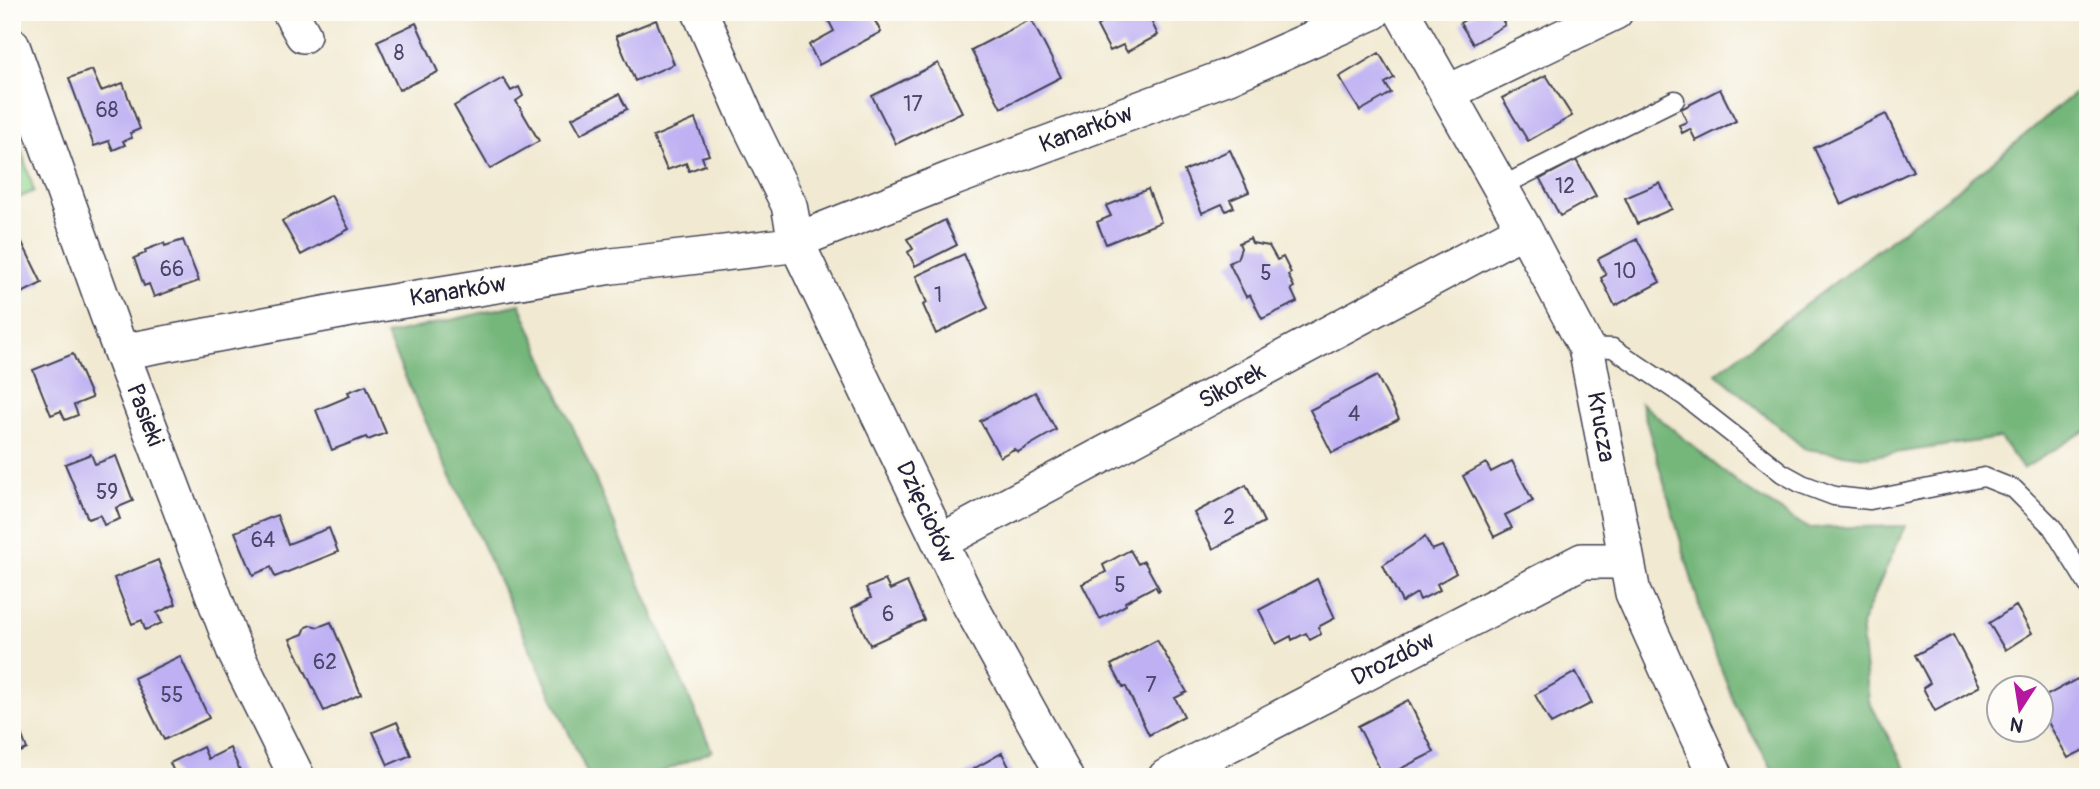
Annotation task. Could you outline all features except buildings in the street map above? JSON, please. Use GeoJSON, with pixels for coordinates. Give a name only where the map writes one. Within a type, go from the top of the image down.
{"type":"FeatureCollection","features":[{"type":"Feature","properties":{"kind":"street"},"geometry":{"type":"LineString","coordinates":[[700,12],[747,119],[789,205],[796,242]]}},
{"type":"Feature","properties":{"kind":"street","name":"Kanarków"},"geometry":{"type":"LineString","coordinates":[[121,352],[356,308],[612,266],[783,246],[954,178],[1229,76],[1373,12]]}},
{"type":"Feature","properties":{"kind":"street","name":"Krucza"},"geometry":{"type":"LineString","coordinates":[[1402,12],[1524,229],[1586,347],[1633,593],[1716,777]]}},
{"type":"Feature","properties":{"kind":"street"},"geometry":{"type":"LineString","coordinates":[[1447,93],[1615,12]]}},
{"type":"Feature","properties":{"kind":"street","name":"Pasieki"},"geometry":{"type":"LineString","coordinates":[[12,46],[121,352],[235,652],[297,777]]}},
{"type":"Feature","properties":{"kind":"street","name":"Sikorek"},"geometry":{"type":"LineString","coordinates":[[940,542],[1524,229]]}},
{"type":"Feature","properties":{"kind":"street","name":"Dzięciołów"},"geometry":{"type":"LineString","coordinates":[[796,242],[970,605],[1065,777]]}},
{"type":"Feature","properties":{"kind":"street","name":"Drozdów"},"geometry":{"type":"LineString","coordinates":[[1166,777],[1582,561],[1625,561]]}},
{"type":"Feature","properties":{"kind":"lane"},"geometry":{"type":"LineString","coordinates":[[1500,187],[1675,100]]}},
{"type":"Feature","properties":{"kind":"lane"},"geometry":{"type":"LineString","coordinates":[[1586,347],[1613,348],[1684,396],[1782,473],[1834,496],[1870,500],[1984,477],[2014,489],[2052,527],[2088,585]]}},
{"type":"Feature","properties":{"kind":"green space"},"geometry":{"type":"Polygon","coordinates":[[[2088,82],[2088,429],[2023,469],[2000,438],[1866,457],[1805,449],[1716,373],[1990,164],[2088,82]]]}},
{"type":"Feature","properties":{"kind":"green space"},"geometry":{"type":"Polygon","coordinates":[[[12,121],[34,191],[12,201],[12,121]]]}},
{"type":"Feature","properties":{"kind":"green space"},"geometry":{"type":"Polygon","coordinates":[[[520,304],[712,751],[650,777],[589,777],[386,335],[520,304]]]}},
{"type":"Feature","properties":{"kind":"green space"},"geometry":{"type":"Polygon","coordinates":[[[1641,403],[1740,485],[1808,528],[1905,526],[1861,625],[1869,701],[1910,777],[1777,777],[1735,705],[1706,629],[1641,403]]]}}]}
